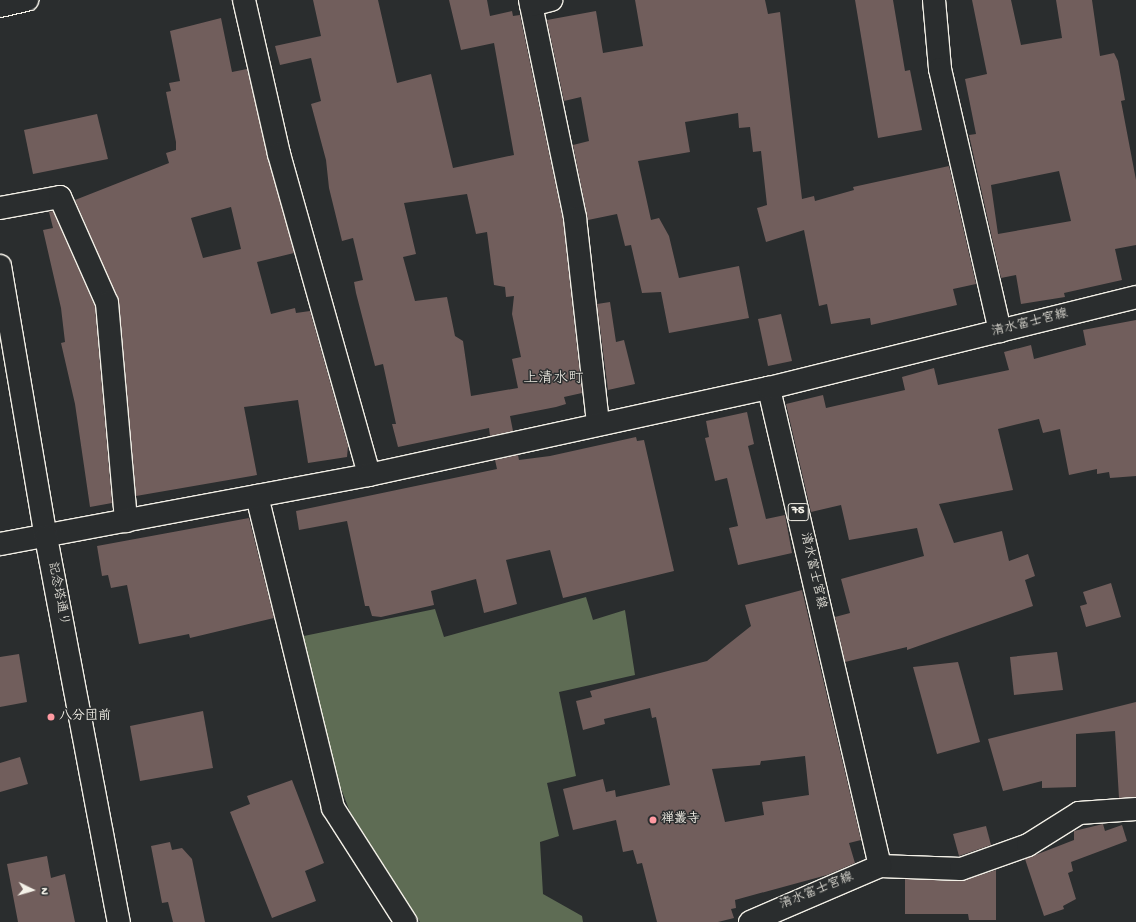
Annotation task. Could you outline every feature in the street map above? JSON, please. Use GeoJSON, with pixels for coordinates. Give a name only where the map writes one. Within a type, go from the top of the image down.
{"type":"FeatureCollection","features":[{"type":"Feature","properties":{"kind":"street"},"geometry":{"type":"LineString","coordinates":[[0,6],[27,0]]}},
{"type":"Feature","properties":{"kind":"street"},"geometry":{"type":"LineString","coordinates":[[244,0],[279,154],[369,475]]}},
{"type":"Feature","properties":{"kind":"street"},"geometry":{"type":"LineString","coordinates":[[934,0],[940,69],[1000,331]]}},
{"type":"Feature","properties":{"kind":"street"},"geometry":{"type":"LineString","coordinates":[[537,2],[576,218],[598,423]]}},
{"type":"Feature","properties":{"kind":"street"},"geometry":{"type":"LineString","coordinates":[[0,208],[60,197],[107,303],[126,521]]}},
{"type":"Feature","properties":{"kind":"street","name":"記念塔通り"},"geometry":{"type":"LineString","coordinates":[[0,266],[46,537],[119,922]]}},
{"type":"Feature","properties":{"kind":"street","name":"清水富士宮線"},"geometry":{"type":"LineString","coordinates":[[750,922],[880,866],[769,388],[1136,297]]}},
{"type":"Feature","properties":{"kind":"street"},"geometry":{"type":"LineString","coordinates":[[0,544],[46,537],[369,475],[598,423],[769,388]]}},
{"type":"Feature","properties":{"kind":"street"},"geometry":{"type":"LineString","coordinates":[[257,496],[333,808],[406,922]]}},
{"type":"Feature","properties":{"kind":"street"},"geometry":{"type":"LineString","coordinates":[[880,866],[961,869],[1028,845],[1079,813],[1136,809]]}},
{"type":"Feature","properties":{"kind":"green space"},"geometry":{"type":"Polygon","coordinates":[[[586,597],[593,620],[625,610],[635,675],[559,692],[576,776],[547,783],[559,836],[540,842],[543,894],[582,916],[583,922],[420,922],[350,812],[330,760],[299,637],[435,609],[444,637],[586,597]]]}},
{"type":"Feature","properties":{"kind":"building"},"geometry":{"type":"Polygon","coordinates":[[[313,0],[378,0],[397,83],[431,74],[453,168],[514,155],[494,43],[461,50],[449,0],[487,0],[490,16],[512,11],[513,16],[520,15],[563,220],[582,393],[564,397],[566,404],[510,416],[513,431],[490,436],[489,428],[398,447],[392,424],[396,424],[383,364],[375,366],[356,293],[354,282],[363,280],[353,238],[342,241],[329,188],[326,160],[311,104],[321,101],[311,58],[280,65],[275,46],[321,36],[313,0]],[[467,194],[404,203],[416,254],[403,257],[415,301],[447,297],[455,336],[463,341],[471,396],[518,388],[512,359],[521,357],[512,314],[514,296],[506,297],[505,287],[494,285],[487,232],[476,234],[467,194]]]}},
{"type":"Feature","properties":{"kind":"building"},"geometry":{"type":"Polygon","coordinates":[[[635,0],[765,0],[768,14],[780,12],[802,199],[814,196],[815,201],[854,190],[853,187],[949,166],[976,284],[953,289],[957,305],[871,325],[870,318],[831,324],[827,304],[819,306],[804,230],[766,242],[757,208],[767,205],[761,151],[753,152],[750,127],[739,128],[738,113],[685,122],[690,152],[638,161],[651,220],[659,218],[669,236],[679,278],[739,266],[749,318],[669,333],[661,292],[642,293],[631,245],[625,246],[617,214],[588,220],[573,145],[589,141],[581,97],[564,101],[547,20],[596,11],[603,53],[643,46],[635,0]]]}},
{"type":"Feature","properties":{"kind":"building"},"geometry":{"type":"Polygon","coordinates":[[[855,0],[893,0],[905,71],[910,70],[922,130],[878,138],[855,0]]]}},
{"type":"Feature","properties":{"kind":"building"},"geometry":{"type":"Polygon","coordinates":[[[972,0],[1011,0],[1021,45],[1062,38],[1056,0],[1092,0],[1100,56],[1114,53],[1118,61],[1125,100],[1121,101],[1136,180],[1136,245],[1115,249],[1122,280],[1064,293],[1065,297],[1021,304],[1016,275],[1001,278],[969,135],[976,134],[965,79],[987,74],[972,0]],[[1059,171],[991,185],[998,234],[1071,221],[1059,171]]]}},
{"type":"Feature","properties":{"kind":"building"},"geometry":{"type":"Polygon","coordinates":[[[221,18],[232,72],[247,69],[294,253],[257,262],[271,314],[295,308],[296,313],[310,311],[348,446],[347,457],[308,463],[298,400],[244,407],[257,475],[136,496],[119,302],[75,200],[169,163],[166,153],[176,150],[176,142],[166,92],[171,91],[169,83],[180,81],[170,31],[221,18]],[[231,207],[191,218],[203,258],[241,249],[231,207]]]}},
{"type":"Feature","properties":{"kind":"building"},"geometry":{"type":"Polygon","coordinates":[[[97,114],[108,159],[33,174],[24,130],[97,114]]]}},
{"type":"Feature","properties":{"kind":"building"},"geometry":{"type":"Polygon","coordinates":[[[53,211],[95,306],[112,503],[90,507],[75,404],[61,343],[65,342],[61,308],[43,230],[53,228],[49,212],[53,211]]]}},
{"type":"Feature","properties":{"kind":"building"},"geometry":{"type":"Polygon","coordinates":[[[610,302],[616,342],[624,340],[635,384],[608,390],[597,304],[610,302]]]}},
{"type":"Feature","properties":{"kind":"building"},"geometry":{"type":"Polygon","coordinates":[[[781,314],[792,361],[768,366],[758,319],[781,314]]]}},
{"type":"Feature","properties":{"kind":"building"},"geometry":{"type":"Polygon","coordinates":[[[1136,320],[1136,476],[1110,478],[1109,472],[1097,474],[1097,469],[1069,475],[1060,429],[1043,433],[1039,419],[998,429],[1013,490],[939,504],[954,543],[1002,531],[1009,561],[1028,554],[1035,576],[1025,580],[1033,606],[907,650],[907,647],[845,662],[835,617],[850,613],[841,579],[924,556],[917,528],[849,540],[841,505],[811,512],[786,404],[823,395],[826,408],[905,390],[902,377],[934,368],[938,385],[1009,370],[1004,352],[1031,345],[1034,359],[1086,345],[1083,330],[1136,320]]]}},
{"type":"Feature","properties":{"kind":"building"},"geometry":{"type":"Polygon","coordinates":[[[747,412],[754,444],[748,446],[766,519],[785,515],[792,553],[738,565],[729,528],[738,526],[727,478],[715,481],[705,438],[709,437],[706,421],[747,412]]]}},
{"type":"Feature","properties":{"kind":"building"},"geometry":{"type":"Polygon","coordinates":[[[636,437],[637,441],[644,440],[674,571],[563,598],[550,550],[506,560],[517,604],[484,613],[476,579],[431,591],[434,605],[381,617],[372,616],[369,606],[365,606],[347,521],[299,530],[296,511],[497,469],[495,460],[518,455],[519,460],[550,456],[636,437]]]}},
{"type":"Feature","properties":{"kind":"building"},"geometry":{"type":"Polygon","coordinates":[[[249,518],[274,618],[190,638],[189,634],[139,644],[127,585],[111,588],[108,575],[102,576],[97,546],[249,518]]]}},
{"type":"Feature","properties":{"kind":"building"},"geometry":{"type":"Polygon","coordinates":[[[1111,583],[1121,617],[1086,627],[1080,606],[1087,604],[1083,592],[1111,583]]]}},
{"type":"Feature","properties":{"kind":"building"},"geometry":{"type":"Polygon","coordinates":[[[802,590],[861,840],[849,843],[855,863],[827,875],[735,900],[736,908],[731,909],[734,918],[718,922],[657,922],[642,863],[637,864],[633,850],[623,852],[616,820],[573,830],[563,789],[603,779],[606,792],[615,790],[616,797],[670,785],[656,717],[652,718],[650,708],[604,719],[605,724],[583,730],[576,701],[592,697],[590,691],[707,661],[751,626],[745,605],[802,590]],[[805,756],[761,761],[760,765],[712,769],[725,822],[764,815],[762,802],[809,795],[805,756]]]}},
{"type":"Feature","properties":{"kind":"building"},"geometry":{"type":"Polygon","coordinates":[[[1057,652],[1063,690],[1014,695],[1010,657],[1057,652]]]}},
{"type":"Feature","properties":{"kind":"building"},"geometry":{"type":"Polygon","coordinates":[[[19,654],[27,702],[0,707],[0,657],[19,654]]]}},
{"type":"Feature","properties":{"kind":"building"},"geometry":{"type":"Polygon","coordinates":[[[958,662],[980,742],[937,754],[913,667],[958,662]]]}},
{"type":"Feature","properties":{"kind":"building"},"geometry":{"type":"Polygon","coordinates":[[[1136,702],[1136,797],[1119,798],[1115,731],[1076,734],[1076,787],[1042,788],[1042,781],[1003,791],[988,739],[1136,702]]]}},
{"type":"Feature","properties":{"kind":"building"},"geometry":{"type":"Polygon","coordinates":[[[203,711],[213,768],[140,781],[130,726],[203,711]]]}},
{"type":"Feature","properties":{"kind":"building"},"geometry":{"type":"Polygon","coordinates":[[[20,757],[28,784],[0,792],[0,763],[20,757]]]}},
{"type":"Feature","properties":{"kind":"building"},"geometry":{"type":"Polygon","coordinates":[[[292,780],[324,863],[305,871],[316,901],[272,918],[230,812],[250,804],[247,796],[292,780]]]}},
{"type":"Feature","properties":{"kind":"building"},"geometry":{"type":"Polygon","coordinates":[[[1103,824],[1105,831],[1122,825],[1127,841],[1071,862],[1073,871],[1068,873],[1076,899],[1063,906],[1064,909],[1044,916],[1025,859],[1074,840],[1074,831],[1103,824]]]}},
{"type":"Feature","properties":{"kind":"building"},"geometry":{"type":"Polygon","coordinates":[[[986,826],[991,845],[959,856],[953,834],[986,826]]]}},
{"type":"Feature","properties":{"kind":"building"},"geometry":{"type":"Polygon","coordinates":[[[170,842],[172,850],[182,848],[192,859],[205,922],[173,922],[168,902],[162,903],[151,846],[170,842]]]}},
{"type":"Feature","properties":{"kind":"building"},"geometry":{"type":"Polygon","coordinates":[[[47,856],[51,878],[65,874],[75,922],[18,922],[7,864],[47,856]]]}},
{"type":"Feature","properties":{"kind":"building"},"geometry":{"type":"Polygon","coordinates":[[[996,870],[996,920],[969,920],[968,914],[905,914],[905,879],[961,881],[996,870]]]}},
{"type":"Feature","properties":{"kind":"place","name":"八分団前"},"geometry":{"type":"Point","coordinates":[51,717]}},
{"type":"Feature","properties":{"kind":"place","name":"禅叢寺"},"geometry":{"type":"Point","coordinates":[653,820]}},
{"type":"Feature","properties":{"kind":"district","name":"上清水町"},"geometry":{"type":"Point","coordinates":[553,380]}}]}
